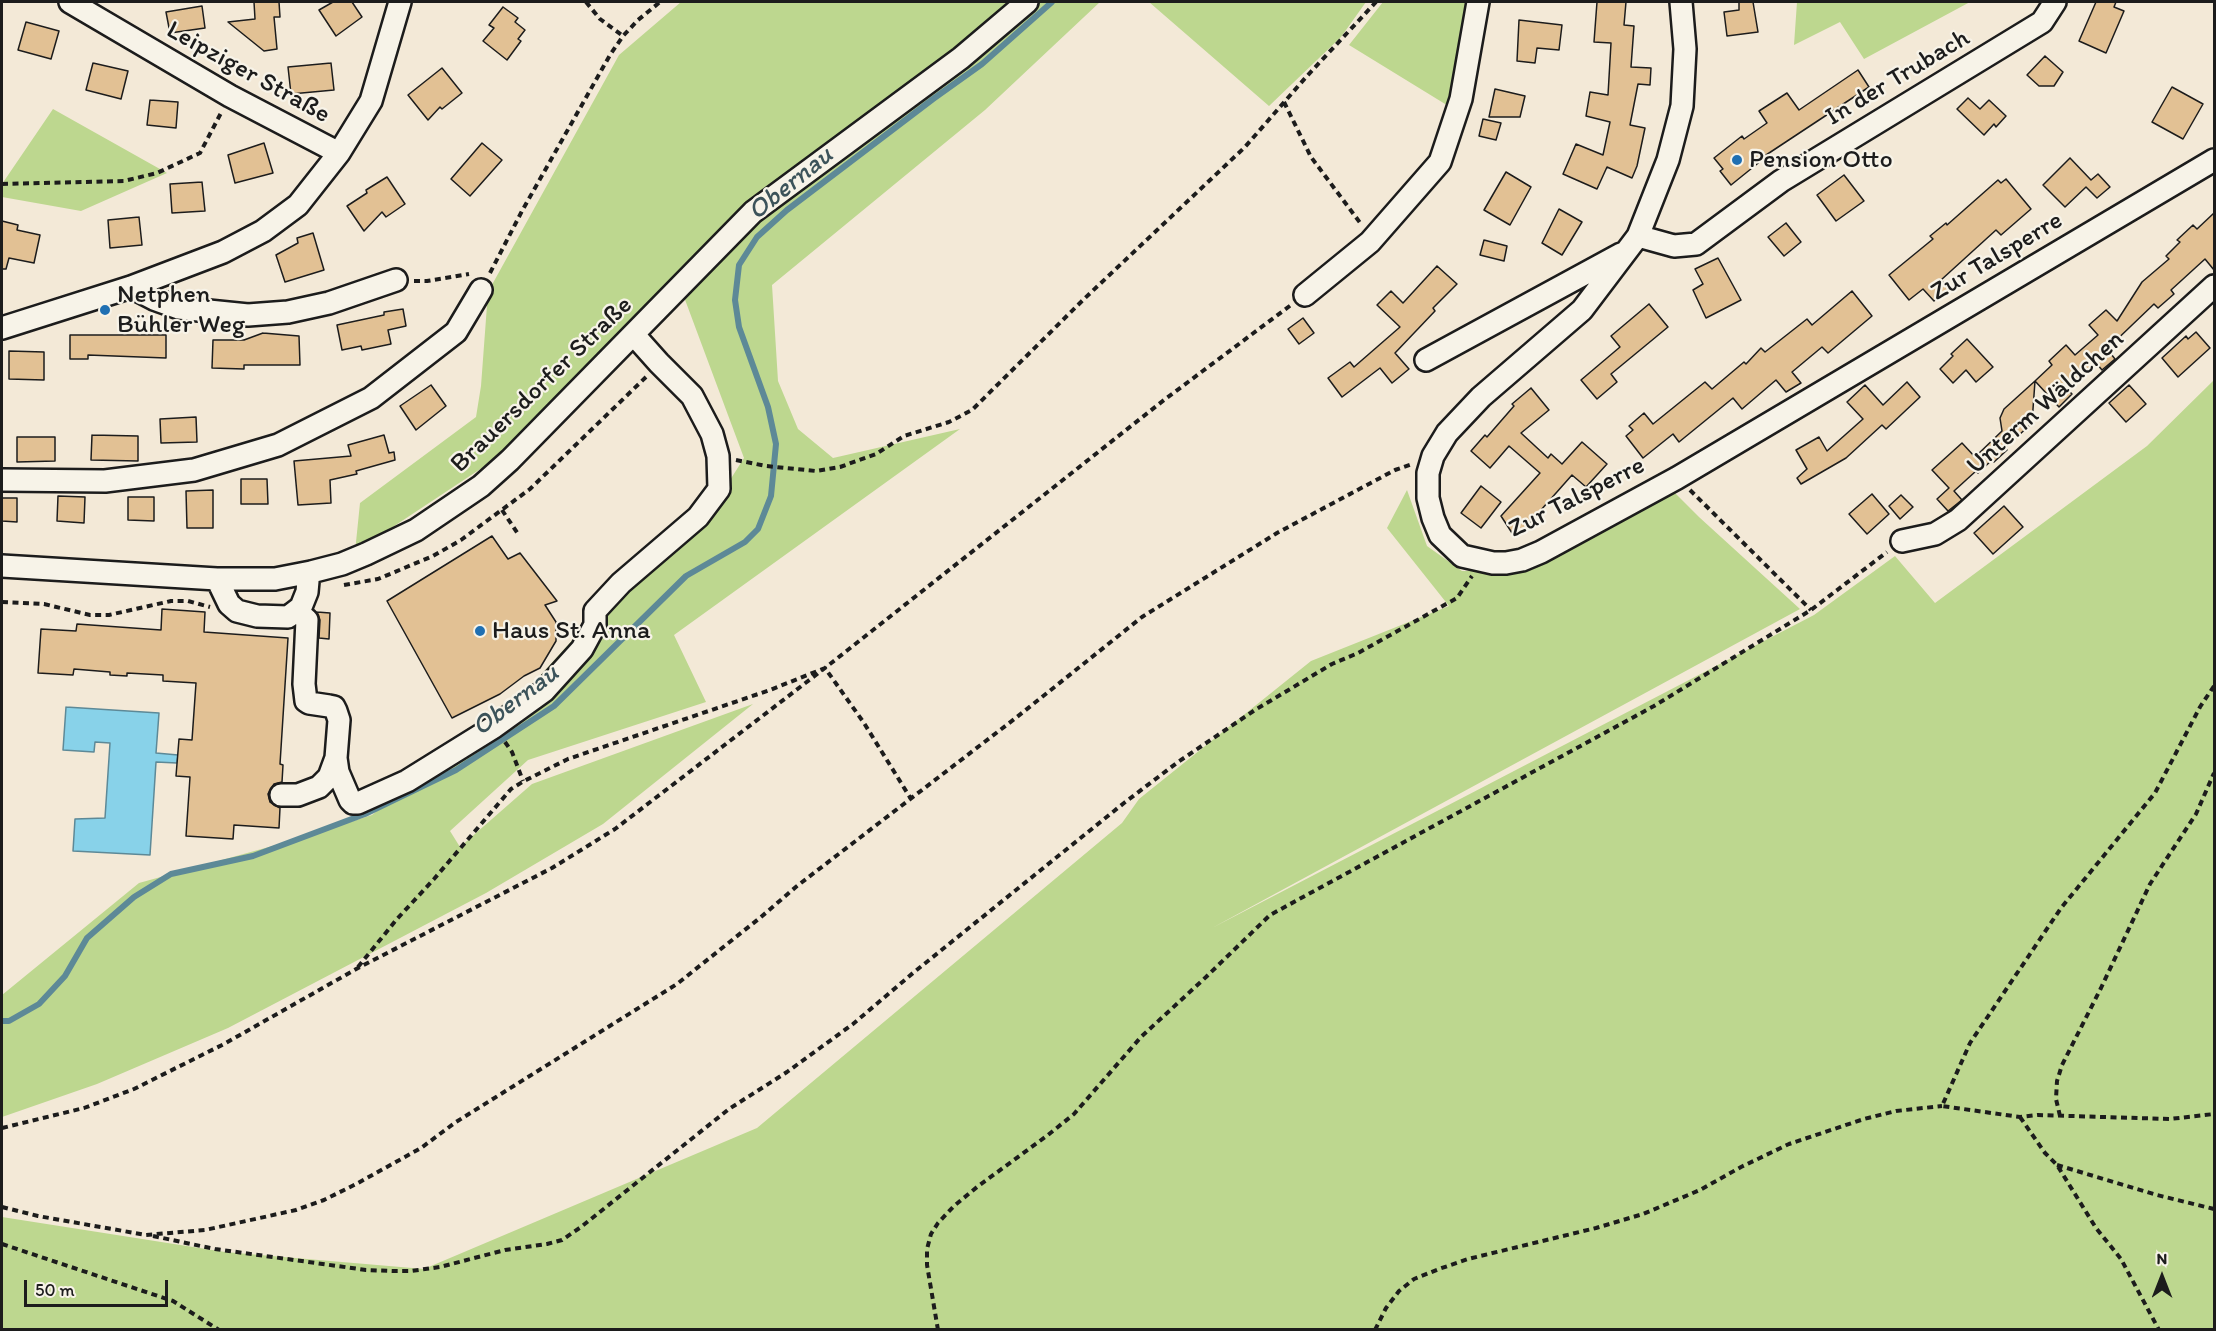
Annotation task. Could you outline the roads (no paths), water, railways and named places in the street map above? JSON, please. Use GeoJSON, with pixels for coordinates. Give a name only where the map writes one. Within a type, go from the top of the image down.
{"type":"FeatureCollection","features":[{"type":"Feature","properties":{"kind":"street","name":"Leipziger Straße"},"geometry":{"type":"LineString","coordinates":[[70,2],[230,96],[339,153]]}},
{"type":"Feature","properties":{"kind":"street"},"geometry":{"type":"LineString","coordinates":[[2,328],[131,288],[223,252],[263,231],[298,205],[339,153],[371,101],[400,2]]}},
{"type":"Feature","properties":{"kind":"street","name":"Brauersdorfer Straße"},"geometry":{"type":"LineString","coordinates":[[2,567],[217,579],[275,579],[307,573],[366,554],[416,530],[481,486],[552,419],[753,213],[961,58],[1027,2]]}},
{"type":"Feature","properties":{"kind":"street"},"geometry":{"type":"LineString","coordinates":[[1305,295],[1373,239],[1440,162],[1461,99],[1478,2]]}},
{"type":"Feature","properties":{"kind":"street","name":"Zur Talsperre"},"geometry":{"type":"LineString","coordinates":[[1681,2],[1685,49],[1682,106],[1668,160],[1632,243],[1582,310],[1480,397],[1447,433],[1433,456],[1428,473],[1428,498],[1436,526],[1451,548],[1462,556],[1493,563],[1506,563],[1522,560],[1541,552],[1677,478],[2214,160]]}},
{"type":"Feature","properties":{"kind":"street","name":"In der Trubach"},"geometry":{"type":"LineString","coordinates":[[1632,243],[1674,246],[1696,244],[1781,181],[2042,22],[2055,2]]}},
{"type":"Feature","properties":{"kind":"street"},"geometry":{"type":"LineString","coordinates":[[1426,360],[1632,243]]}},
{"type":"Feature","properties":{"kind":"street"},"geometry":{"type":"LineString","coordinates":[[131,288],[179,308],[248,315],[288,312],[330,303],[396,279]]}},
{"type":"Feature","properties":{"kind":"street","name":"Unterm Wäldchen"},"geometry":{"type":"LineString","coordinates":[[1902,541],[1935,534],[1958,519],[2214,286]]}},
{"type":"Feature","properties":{"kind":"street"},"geometry":{"type":"LineString","coordinates":[[2,480],[105,481],[194,470],[278,445],[371,398],[456,332],[481,290]]}},
{"type":"Feature","properties":{"kind":"street"},"geometry":{"type":"LineString","coordinates":[[297,611],[308,620],[305,697],[309,703],[334,707],[336,711],[339,720],[336,758],[338,772],[353,803],[358,803],[406,781],[448,756],[544,691],[582,649],[595,626],[595,611],[621,583],[698,517],[719,489],[718,456],[712,434],[692,396],[634,335]]}},
{"type":"Feature","properties":{"kind":"street"},"geometry":{"type":"LineString","coordinates":[[217,579],[229,604],[237,611],[257,616],[281,617],[288,616],[302,607],[307,592],[307,573]]}},
{"type":"Feature","properties":{"kind":"street"},"geometry":{"type":"LineString","coordinates":[[281,795],[309,793],[319,787],[329,777],[336,758]]}},
{"type":"Feature","properties":{"kind":"water"},"geometry":{"type":"Polygon","coordinates":[[[66,707],[159,713],[156,753],[178,755],[177,763],[156,762],[150,855],[73,851],[75,819],[105,818],[110,743],[95,742],[94,752],[63,750],[66,707]]]}},
{"type":"Feature","properties":{"kind":"waterway","name":"Obernau"},"geometry":{"type":"LineString","coordinates":[[2,1021],[9,1021],[39,1004],[65,976],[87,938],[134,897],[171,874],[253,856],[365,814],[456,770],[554,706],[686,576],[745,542],[758,529],[771,496],[776,444],[768,407],[739,327],[735,300],[739,265],[757,237],[787,210],[982,64],[1052,2]]}},
{"type":"Feature","properties":{"kind":"place","name":"Pension Otto"},"geometry":{"type":"Point","coordinates":[1737,160]}},
{"type":"Feature","properties":{"kind":"place","name":"Netphen Bühler Weg"},"geometry":{"type":"Point","coordinates":[105,310]}},
{"type":"Feature","properties":{"kind":"place","name":"Haus St. Anna"},"geometry":{"type":"Point","coordinates":[480,631]}}]}
